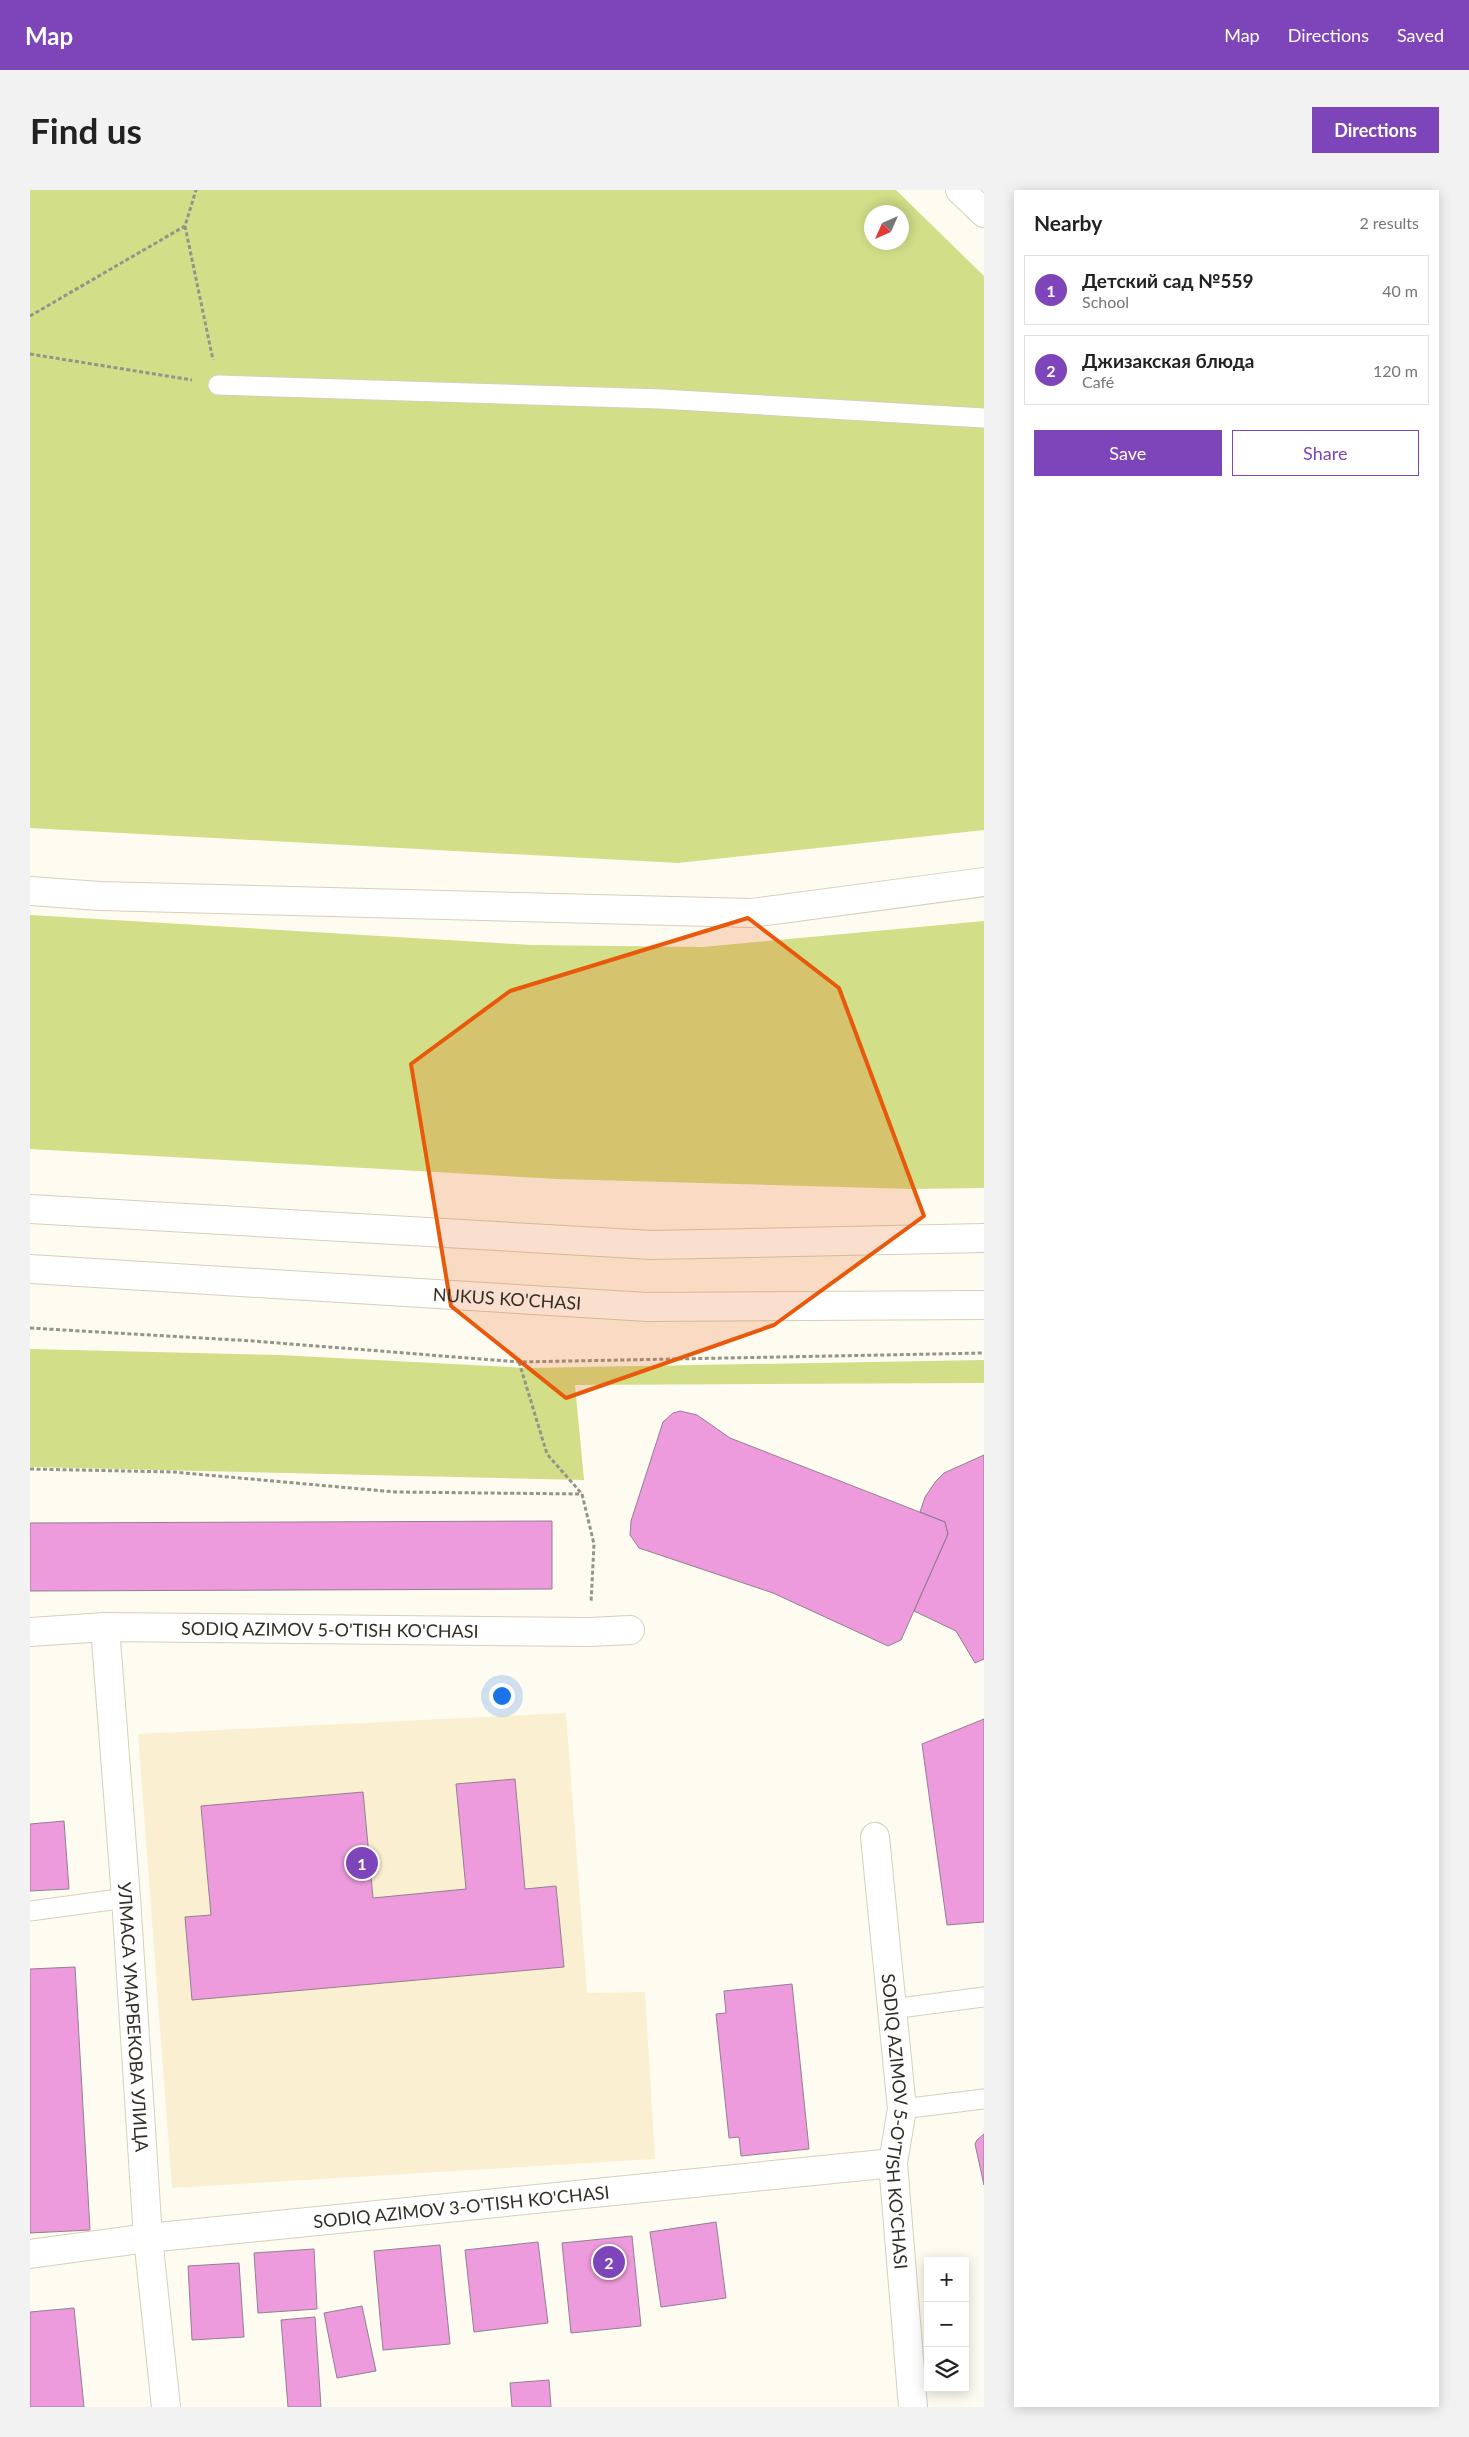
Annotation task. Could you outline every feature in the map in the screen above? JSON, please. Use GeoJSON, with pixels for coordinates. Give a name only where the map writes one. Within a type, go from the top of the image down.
{"type":"FeatureCollection","features":[{"type":"Feature","properties":{"kind":"street"},"geometry":{"type":"LineString","coordinates":[[960,190],[984,213]]}},
{"type":"Feature","properties":{"kind":"street"},"geometry":{"type":"LineString","coordinates":[[30,891],[100,896],[751,913],[984,882]]}},
{"type":"Feature","properties":{"kind":"street"},"geometry":{"type":"LineString","coordinates":[[30,1210],[652,1244],[984,1238]]}},
{"type":"Feature","properties":{"kind":"street","name":"NUKUS KO'CHASI"},"geometry":{"type":"LineString","coordinates":[[30,1269],[647,1307],[984,1305]]}},
{"type":"Feature","properties":{"kind":"street","name":"SODIQ AZIMOV 5-O'TISH KO'CHASI"},"geometry":{"type":"LineString","coordinates":[[30,1632],[105,1627],[590,1632],[630,1630]]}},
{"type":"Feature","properties":{"kind":"street","name":"УЛМАСА УМАРБЕКОВА УЛИЦА"},"geometry":{"type":"LineString","coordinates":[[105,1627],[126,1898],[148,2238],[166,2407]]}},
{"type":"Feature","properties":{"kind":"street","name":"SODIQ AZIMOV 5-O'TISH KO'CHASI"},"geometry":{"type":"LineString","coordinates":[[875,1837],[902,2110],[893,2163],[912,2407]]}},
{"type":"Feature","properties":{"kind":"street","name":"SODIQ AZIMOV 3-O'TISH KO'CHASI"},"geometry":{"type":"LineString","coordinates":[[30,2254],[148,2238],[893,2163]]}},
{"type":"Feature","properties":{"kind":"lane"},"geometry":{"type":"LineString","coordinates":[[218,385],[661,399],[984,418]]}},
{"type":"Feature","properties":{"kind":"lane"},"geometry":{"type":"LineString","coordinates":[[30,1911],[126,1898]]}},
{"type":"Feature","properties":{"kind":"lane"},"geometry":{"type":"LineString","coordinates":[[892,2009],[984,1997]]}},
{"type":"Feature","properties":{"kind":"lane"},"geometry":{"type":"LineString","coordinates":[[902,2110],[984,2099]]}},
{"type":"Feature","properties":{"kind":"path"},"geometry":{"type":"LineString","coordinates":[[30,354],[218,385],[185,226],[196,190]]}},
{"type":"Feature","properties":{"kind":"path"},"geometry":{"type":"LineString","coordinates":[[30,316],[185,226]]}},
{"type":"Feature","properties":{"kind":"path"},"geometry":{"type":"LineString","coordinates":[[30,1328],[253,1341],[519,1362],[984,1353]]}},
{"type":"Feature","properties":{"kind":"path"},"geometry":{"type":"LineString","coordinates":[[519,1362],[547,1454],[582,1494],[594,1544],[590,1632]]}},
{"type":"Feature","properties":{"kind":"path"},"geometry":{"type":"LineString","coordinates":[[30,1469],[173,1472],[395,1492],[582,1494]]}},
{"type":"Feature","properties":{"kind":"highlighted area"},"geometry":{"type":"Polygon","coordinates":[[[748,918],[839,988],[924,1216],[774,1325],[566,1398],[451,1306],[411,1064],[510,991],[748,918]]]}},
{"type":"Feature","properties":{"kind":"shaded area"},"geometry":{"type":"Polygon","coordinates":[[[566,1713],[587,1993],[645,1992],[655,2159],[172,2188],[138,1734],[566,1713]]]}},
{"type":"Feature","properties":{"kind":"green space"},"geometry":{"type":"Polygon","coordinates":[[[30,190],[896,190],[984,276],[984,830],[678,863],[30,828],[30,190]]]}},
{"type":"Feature","properties":{"kind":"green space"},"geometry":{"type":"Polygon","coordinates":[[[30,915],[531,945],[703,947],[984,921],[984,1188],[911,1189],[558,1179],[30,1149],[30,915]]]}},
{"type":"Feature","properties":{"kind":"green space"},"geometry":{"type":"Polygon","coordinates":[[[30,1349],[279,1355],[528,1368],[984,1360],[984,1383],[575,1385],[584,1480],[30,1467],[30,1349]]]}},
{"type":"Feature","properties":{"kind":"building"},"geometry":{"type":"Polygon","coordinates":[[[680,1411],[697,1415],[730,1438],[945,1522],[948,1534],[901,1640],[888,1646],[773,1593],[639,1548],[630,1535],[631,1521],[663,1422],[673,1413],[680,1411]]]}},
{"type":"Feature","properties":{"kind":"building"},"geometry":{"type":"Polygon","coordinates":[[[984,1455],[984,1659],[975,1663],[956,1631],[914,1611],[948,1534],[945,1522],[920,1512],[925,1497],[944,1473],[984,1455]]]}},
{"type":"Feature","properties":{"kind":"building"},"geometry":{"type":"Polygon","coordinates":[[[552,1521],[552,1589],[30,1591],[30,1523],[552,1521]]]}},
{"type":"Feature","properties":{"kind":"building"},"geometry":{"type":"Polygon","coordinates":[[[984,1719],[984,1922],[947,1925],[922,1744],[984,1719]]]}},
{"type":"Feature","properties":{"kind":"building"},"geometry":{"type":"Polygon","coordinates":[[[515,1779],[525,1889],[556,1886],[564,1967],[192,2000],[185,1917],[211,1915],[201,1806],[363,1792],[373,1898],[466,1889],[456,1784],[515,1779]]]}},
{"type":"Feature","properties":{"kind":"building"},"geometry":{"type":"Polygon","coordinates":[[[64,1821],[69,1889],[30,1891],[30,1824],[64,1821]]]}},
{"type":"Feature","properties":{"kind":"building"},"geometry":{"type":"Polygon","coordinates":[[[75,1967],[90,2230],[30,2233],[30,1969],[75,1967]]]}},
{"type":"Feature","properties":{"kind":"building"},"geometry":{"type":"Polygon","coordinates":[[[792,1984],[809,2149],[741,2156],[739,2137],[729,2138],[716,2014],[726,2013],[724,1991],[792,1984]]]}},
{"type":"Feature","properties":{"kind":"building"},"geometry":{"type":"Polygon","coordinates":[[[984,2134],[984,2185],[975,2144],[984,2134]]]}},
{"type":"Feature","properties":{"kind":"building"},"geometry":{"type":"Polygon","coordinates":[[[716,2222],[726,2298],[661,2307],[650,2232],[716,2222]]]}},
{"type":"Feature","properties":{"kind":"building"},"geometry":{"type":"Polygon","coordinates":[[[632,2236],[641,2326],[571,2333],[562,2243],[632,2236]]]}},
{"type":"Feature","properties":{"kind":"building"},"geometry":{"type":"Polygon","coordinates":[[[538,2242],[548,2323],[474,2332],[465,2250],[538,2242]]]}},
{"type":"Feature","properties":{"kind":"building"},"geometry":{"type":"Polygon","coordinates":[[[440,2245],[450,2344],[383,2350],[374,2251],[440,2245]]]}},
{"type":"Feature","properties":{"kind":"building"},"geometry":{"type":"Polygon","coordinates":[[[314,2249],[317,2309],[258,2313],[254,2253],[314,2249]]]}},
{"type":"Feature","properties":{"kind":"building"},"geometry":{"type":"Polygon","coordinates":[[[239,2263],[244,2337],[192,2340],[188,2266],[239,2263]]]}},
{"type":"Feature","properties":{"kind":"building"},"geometry":{"type":"Polygon","coordinates":[[[362,2306],[376,2371],[337,2378],[324,2313],[362,2306]]]}},
{"type":"Feature","properties":{"kind":"building"},"geometry":{"type":"Polygon","coordinates":[[[74,2308],[84,2407],[30,2407],[30,2312],[74,2308]]]}},
{"type":"Feature","properties":{"kind":"building"},"geometry":{"type":"Polygon","coordinates":[[[315,2317],[321,2407],[288,2407],[281,2320],[315,2317]]]}},
{"type":"Feature","properties":{"kind":"building"},"geometry":{"type":"Polygon","coordinates":[[[549,2380],[551,2407],[512,2407],[510,2383],[549,2380]]]}},
{"type":"Feature","properties":{"kind":"place","name":"Детский сад №559"},"geometry":{"type":"Point","coordinates":[362,1863]}},
{"type":"Feature","properties":{"kind":"place","name":"Джизакская блюда"},"geometry":{"type":"Point","coordinates":[609,2262]}}]}
